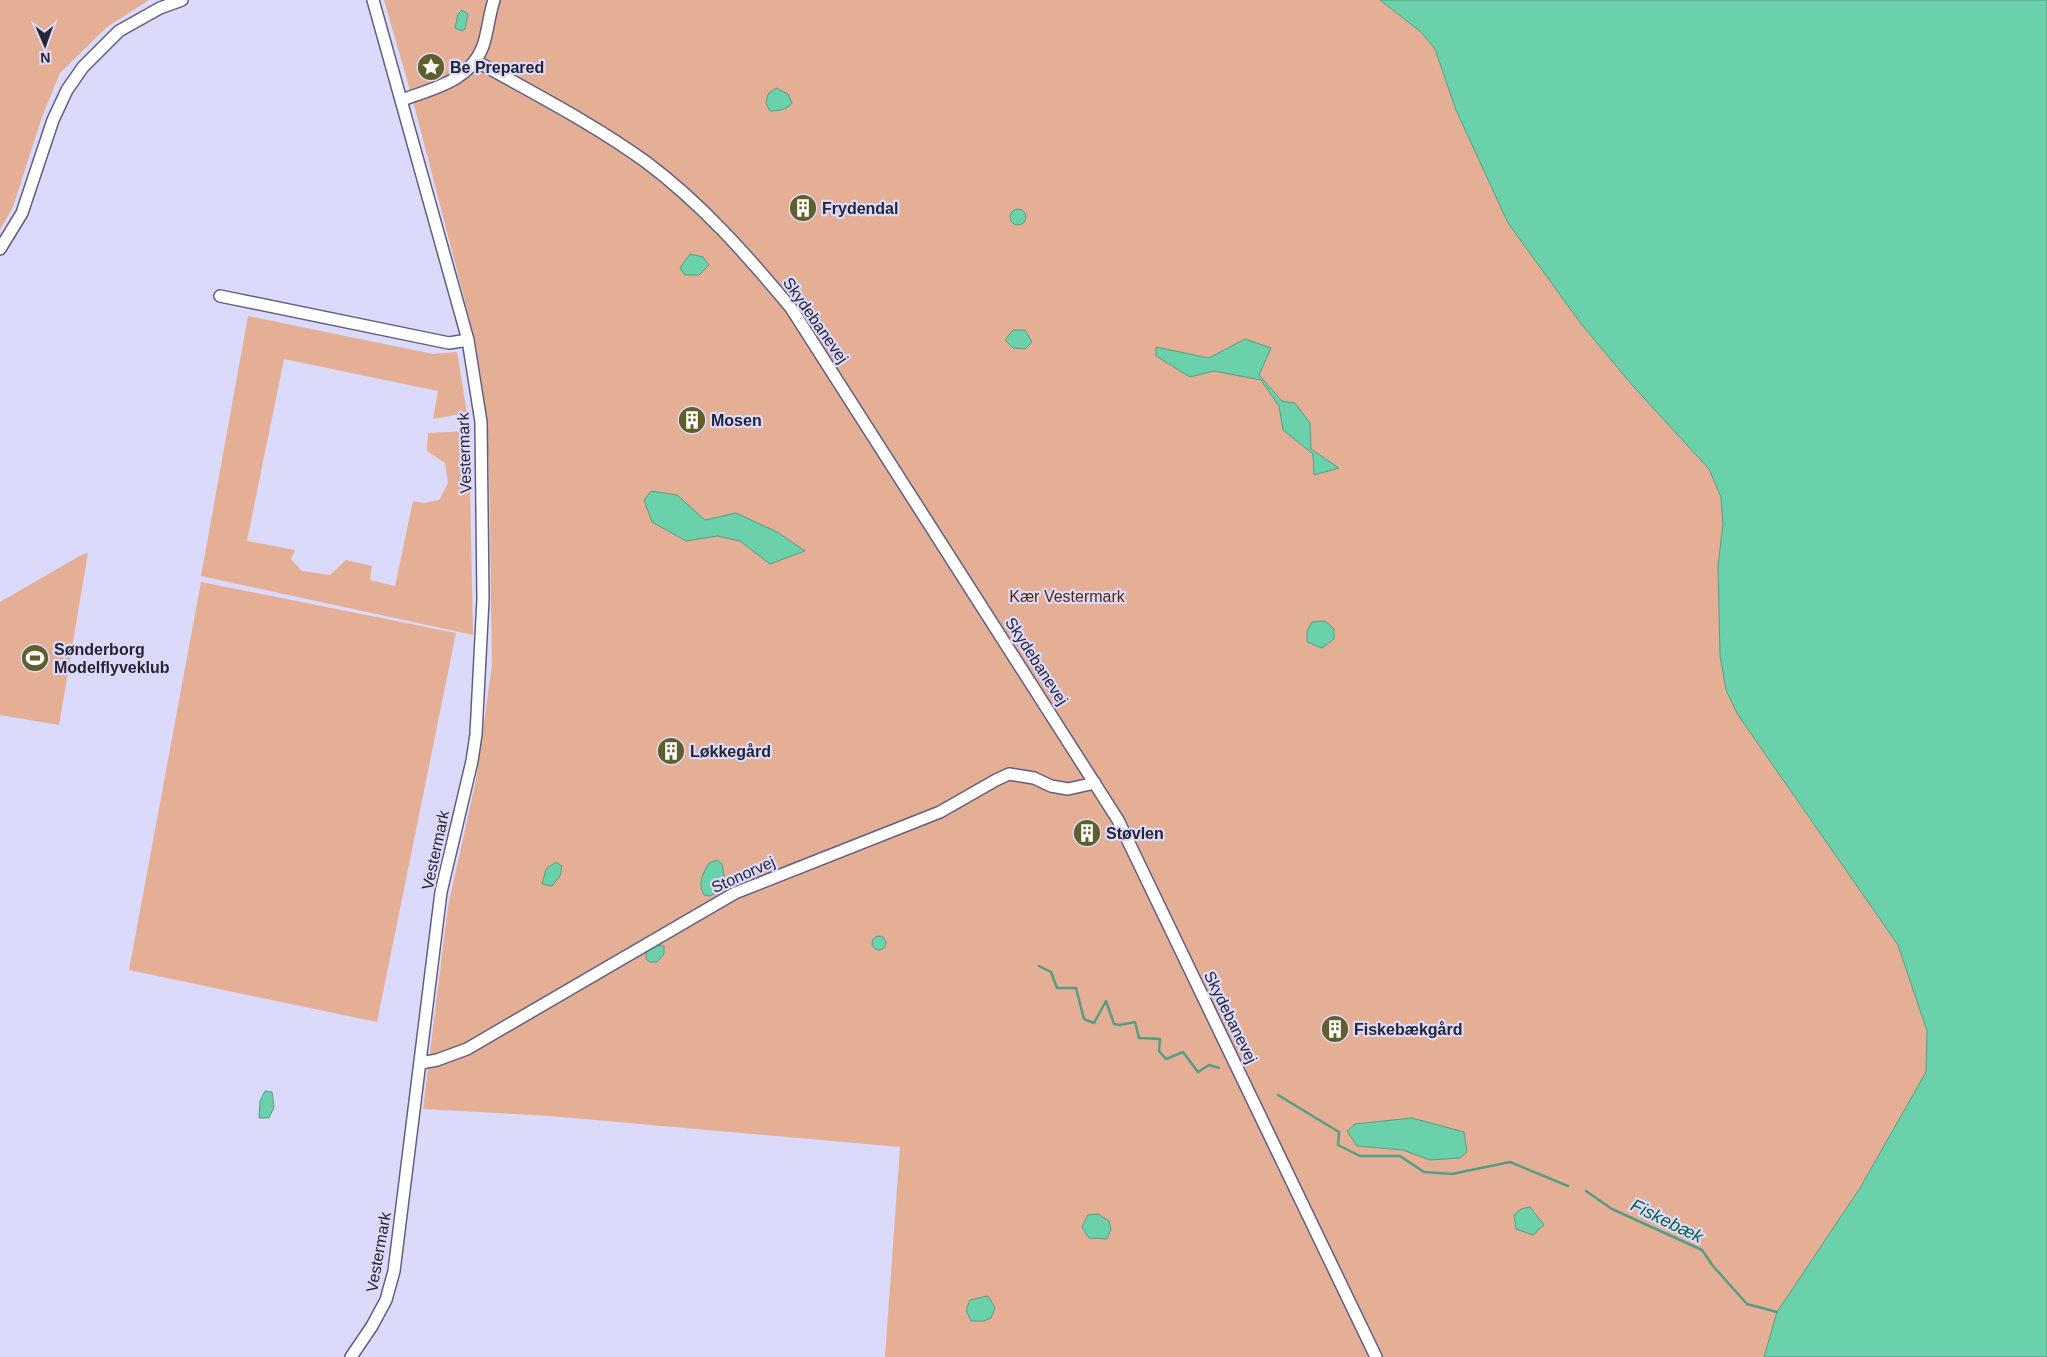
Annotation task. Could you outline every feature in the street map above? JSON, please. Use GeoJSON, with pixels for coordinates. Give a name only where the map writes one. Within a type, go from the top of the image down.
{"type":"FeatureCollection","features":[{"type":"Feature","properties":{"kind":"street"},"geometry":{"type":"LineString","coordinates":[[0,248],[22,213],[53,120],[67,90],[83,67],[119,31],[160,8],[182,0]]}},
{"type":"Feature","properties":{"kind":"street","name":"Vestermark"},"geometry":{"type":"LineString","coordinates":[[351,1357],[372,1326],[386,1300],[394,1271],[441,892],[476,734],[483,599],[481,422],[468,340],[373,0]]}},
{"type":"Feature","properties":{"kind":"street"},"geometry":{"type":"LineString","coordinates":[[402,100],[450,82],[462,75],[476,61],[483,44],[494,0]]}},
{"type":"Feature","properties":{"kind":"street","name":"Skydebanevej"},"geometry":{"type":"LineString","coordinates":[[476,61],[575,116],[646,162],[684,193],[758,268],[791,308],[1118,820],[1376,1357]]}},
{"type":"Feature","properties":{"kind":"street"},"geometry":{"type":"LineString","coordinates":[[220,296],[449,343],[468,340]]}},
{"type":"Feature","properties":{"kind":"street","name":"Stonorvej"},"geometry":{"type":"LineString","coordinates":[[421,1063],[438,1060],[467,1049],[735,893],[940,812],[1009,774],[1034,778],[1051,786],[1068,789],[1095,783]]}},
{"type":"Feature","properties":{"kind":"green space"},"geometry":{"type":"Polygon","coordinates":[[[0,0],[149,0],[107,27],[60,73],[42,117],[13,207],[0,230],[0,0]]]}},
{"type":"Feature","properties":{"kind":"green space","name":"Kær Vestermark"},"geometry":{"type":"Polygon","coordinates":[[[384,0],[1380,0],[1421,32],[1435,49],[1456,110],[1508,223],[1582,325],[1632,385],[1709,469],[1721,497],[1723,524],[1718,566],[1720,655],[1726,690],[1738,715],[1898,945],[1927,1031],[1926,1072],[1860,1188],[1777,1312],[1764,1357],[885,1357],[900,1147],[550,1116],[423,1109],[448,906],[476,780],[492,665],[489,465],[484,399],[476,344],[412,97],[384,0]]]}},
{"type":"Feature","properties":{"kind":"green space"},"geometry":{"type":"Polygon","coordinates":[[[248,316],[433,354],[457,352],[467,413],[433,419],[438,391],[284,359],[247,541],[295,550],[291,559],[302,571],[330,575],[346,560],[372,566],[370,580],[395,586],[413,501],[424,503],[439,500],[448,483],[445,463],[427,451],[428,433],[469,431],[473,635],[201,576],[248,316]]]}},
{"type":"Feature","properties":{"kind":"green space","name":"Sønderborg Modelflyveklub"},"geometry":{"type":"Polygon","coordinates":[[[88,553],[59,725],[0,715],[0,602],[83,554],[88,553]]]}},
{"type":"Feature","properties":{"kind":"green space"},"geometry":{"type":"Polygon","coordinates":[[[201,582],[456,633],[377,1022],[129,970],[201,582]]]}},
{"type":"Feature","properties":{"kind":"shaded area"},"geometry":{"type":"Polygon","coordinates":[[[1380,0],[2047,0],[2047,1357],[1764,1357],[1777,1312],[1860,1188],[1926,1072],[1927,1031],[1898,945],[1738,715],[1726,690],[1720,655],[1718,566],[1723,524],[1721,497],[1709,469],[1632,385],[1582,325],[1508,223],[1456,110],[1435,49],[1421,32],[1380,0]]]}},
{"type":"Feature","properties":{"kind":"shaded area"},"geometry":{"type":"Polygon","coordinates":[[[462,10],[468,14],[465,29],[462,31],[455,28],[458,14],[462,10]]]}},
{"type":"Feature","properties":{"kind":"shaded area"},"geometry":{"type":"Polygon","coordinates":[[[776,88],[788,94],[792,103],[785,109],[770,111],[766,103],[768,94],[776,88]]]}},
{"type":"Feature","properties":{"kind":"shaded area"},"geometry":{"type":"Polygon","coordinates":[[[1018,209],[1024,211],[1026,217],[1024,223],[1018,225],[1012,223],[1010,217],[1012,211],[1018,209]]]}},
{"type":"Feature","properties":{"kind":"shaded area"},"geometry":{"type":"Polygon","coordinates":[[[690,254],[703,257],[709,265],[699,275],[685,275],[680,268],[690,254]]]}},
{"type":"Feature","properties":{"kind":"shaded area"},"geometry":{"type":"Polygon","coordinates":[[[1013,330],[1025,330],[1032,342],[1025,349],[1013,348],[1005,340],[1013,330]]]}},
{"type":"Feature","properties":{"kind":"shaded area"},"geometry":{"type":"Polygon","coordinates":[[[1245,339],[1271,348],[1259,375],[1282,401],[1295,403],[1310,423],[1311,449],[1339,468],[1314,475],[1313,454],[1283,430],[1279,406],[1261,380],[1214,371],[1190,377],[1156,356],[1156,347],[1209,358],[1245,339]]]}},
{"type":"Feature","properties":{"kind":"shaded area"},"geometry":{"type":"Polygon","coordinates":[[[651,491],[677,495],[705,520],[736,513],[777,532],[805,551],[770,564],[740,541],[717,536],[686,541],[652,522],[644,500],[651,491]]]}},
{"type":"Feature","properties":{"kind":"shaded area"},"geometry":{"type":"Polygon","coordinates":[[[1325,621],[1334,629],[1334,639],[1322,648],[1307,642],[1307,631],[1312,622],[1325,621]]]}},
{"type":"Feature","properties":{"kind":"shaded area"},"geometry":{"type":"Polygon","coordinates":[[[717,860],[722,864],[725,881],[723,889],[710,896],[704,895],[701,886],[703,875],[709,863],[717,860]]]}},
{"type":"Feature","properties":{"kind":"shaded area"},"geometry":{"type":"Polygon","coordinates":[[[556,862],[562,866],[560,876],[552,886],[542,884],[546,869],[556,862]]]}},
{"type":"Feature","properties":{"kind":"shaded area"},"geometry":{"type":"Polygon","coordinates":[[[876,936],[882,936],[886,943],[882,950],[876,950],[872,946],[872,940],[876,936]]]}},
{"type":"Feature","properties":{"kind":"shaded area"},"geometry":{"type":"Polygon","coordinates":[[[654,945],[664,946],[664,954],[657,962],[650,962],[646,959],[647,952],[654,945]]]}},
{"type":"Feature","properties":{"kind":"shaded area"},"geometry":{"type":"Polygon","coordinates":[[[265,1091],[272,1092],[274,1107],[269,1118],[259,1118],[260,1101],[265,1091]]]}},
{"type":"Feature","properties":{"kind":"shaded area"},"geometry":{"type":"Polygon","coordinates":[[[1412,1118],[1464,1132],[1467,1152],[1460,1158],[1430,1160],[1403,1150],[1357,1146],[1347,1131],[1355,1124],[1412,1118]]]}},
{"type":"Feature","properties":{"kind":"shaded area"},"geometry":{"type":"Polygon","coordinates":[[[1530,1207],[1544,1225],[1533,1235],[1516,1229],[1514,1215],[1521,1209],[1530,1207]]]}},
{"type":"Feature","properties":{"kind":"shaded area"},"geometry":{"type":"Polygon","coordinates":[[[1098,1214],[1109,1221],[1111,1229],[1107,1239],[1089,1238],[1082,1227],[1088,1215],[1098,1214]]]}},
{"type":"Feature","properties":{"kind":"shaded area"},"geometry":{"type":"Polygon","coordinates":[[[988,1296],[995,1308],[991,1318],[984,1321],[971,1321],[966,1310],[970,1300],[988,1296]]]}},
{"type":"Feature","properties":{"kind":"waterway","name":"Fiskebæk"},"geometry":{"type":"LineString","coordinates":[[1039,966],[1051,972],[1057,988],[1076,988],[1084,1019],[1094,1023],[1106,1001],[1114,1024],[1120,1025],[1135,1022],[1139,1038],[1160,1039],[1159,1051],[1166,1059],[1183,1052],[1198,1072],[1209,1065],[1219,1068]]}},
{"type":"Feature","properties":{"kind":"waterway","name":"Fiskebæk"},"geometry":{"type":"LineString","coordinates":[[1278,1095],[1339,1132],[1338,1145],[1360,1156],[1400,1156],[1424,1172],[1452,1174],[1510,1162],[1568,1186]]}},
{"type":"Feature","properties":{"kind":"waterway","name":"Fiskebæk"},"geometry":{"type":"LineString","coordinates":[[1586,1191],[1612,1209],[1702,1250],[1713,1266],[1747,1304],[1777,1312]]}},
{"type":"Feature","properties":{"kind":"place","name":"Be Prepared"},"geometry":{"type":"Point","coordinates":[431,67]}},
{"type":"Feature","properties":{"kind":"place","name":"Frydendal"},"geometry":{"type":"Point","coordinates":[803,208]}},
{"type":"Feature","properties":{"kind":"place","name":"Mosen"},"geometry":{"type":"Point","coordinates":[692,420]}},
{"type":"Feature","properties":{"kind":"place","name":"Sønderborg Modelflyveklub"},"geometry":{"type":"Point","coordinates":[35,658]}},
{"type":"Feature","properties":{"kind":"place","name":"Løkkegård"},"geometry":{"type":"Point","coordinates":[671,751]}},
{"type":"Feature","properties":{"kind":"place","name":"Støvlen"},"geometry":{"type":"Point","coordinates":[1087,833]}},
{"type":"Feature","properties":{"kind":"place","name":"Fiskebækgård"},"geometry":{"type":"Point","coordinates":[1335,1029]}}]}
